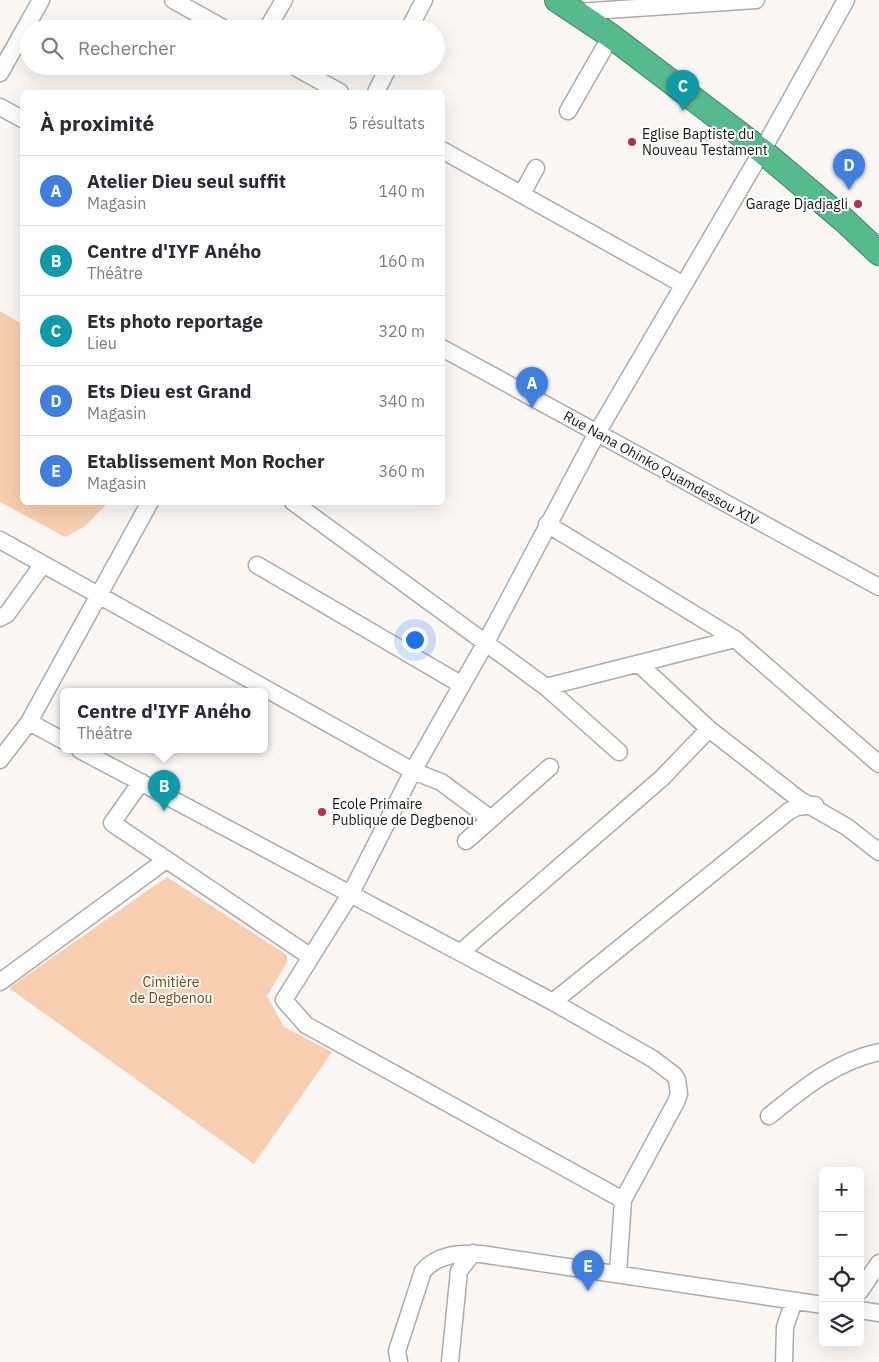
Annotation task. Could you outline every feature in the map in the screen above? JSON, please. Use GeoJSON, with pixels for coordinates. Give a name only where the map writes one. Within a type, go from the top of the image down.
{"type":"FeatureCollection","features":[{"type":"Feature","properties":{"kind":"highway"},"geometry":{"type":"LineString","coordinates":[[567,6],[611,36],[762,151],[845,221],[879,253]]}},
{"type":"Feature","properties":{"kind":"street"},"geometry":{"type":"LineString","coordinates":[[29,20],[40,0]]}},
{"type":"Feature","properties":{"kind":"street"},"geometry":{"type":"LineString","coordinates":[[173,0],[209,20]]}},
{"type":"Feature","properties":{"kind":"street"},"geometry":{"type":"LineString","coordinates":[[272,20],[284,0]]}},
{"type":"Feature","properties":{"kind":"street"},"geometry":{"type":"LineString","coordinates":[[414,20],[424,0]]}},
{"type":"Feature","properties":{"kind":"street"},"geometry":{"type":"LineString","coordinates":[[567,6],[756,0]]}},
{"type":"Feature","properties":{"kind":"street"},"geometry":{"type":"LineString","coordinates":[[622,1200],[306,1025],[284,1000],[351,893],[413,772],[486,644],[547,524],[597,433],[762,151],[846,0]]}},
{"type":"Feature","properties":{"kind":"street"},"geometry":{"type":"LineString","coordinates":[[0,73],[20,36]]}},
{"type":"Feature","properties":{"kind":"street"},"geometry":{"type":"LineString","coordinates":[[568,111],[611,36]]}},
{"type":"Feature","properties":{"kind":"street"},"geometry":{"type":"LineString","coordinates":[[309,75],[336,90]]}},
{"type":"Feature","properties":{"kind":"street"},"geometry":{"type":"LineString","coordinates":[[377,90],[385,75]]}},
{"type":"Feature","properties":{"kind":"street"},"geometry":{"type":"LineString","coordinates":[[0,107],[20,118]]}},
{"type":"Feature","properties":{"kind":"street"},"geometry":{"type":"LineString","coordinates":[[445,152],[684,285]]}},
{"type":"Feature","properties":{"kind":"street"},"geometry":{"type":"LineString","coordinates":[[522,194],[536,168]]}},
{"type":"Feature","properties":{"kind":"street","name":"Rue Nana Ohinko Quamdessou XIV"},"geometry":{"type":"LineString","coordinates":[[445,350],[879,587]]}},
{"type":"Feature","properties":{"kind":"street"},"geometry":{"type":"LineString","coordinates":[[0,760],[29,722],[148,505]]}},
{"type":"Feature","properties":{"kind":"street"},"geometry":{"type":"LineString","coordinates":[[298,505],[546,688],[619,752]]}},
{"type":"Feature","properties":{"kind":"street"},"geometry":{"type":"LineString","coordinates":[[547,524],[735,639],[879,764]]}},
{"type":"Feature","properties":{"kind":"street"},"geometry":{"type":"LineString","coordinates":[[0,540],[264,688]]}},
{"type":"Feature","properties":{"kind":"street"},"geometry":{"type":"LineString","coordinates":[[0,618],[7,614],[43,564]]}},
{"type":"Feature","properties":{"kind":"street"},"geometry":{"type":"LineString","coordinates":[[257,565],[462,685]]}},
{"type":"Feature","properties":{"kind":"street"},"geometry":{"type":"LineString","coordinates":[[546,688],[735,639]]}},
{"type":"Feature","properties":{"kind":"street"},"geometry":{"type":"LineString","coordinates":[[639,664],[709,728],[816,809],[847,827],[879,852]]}},
{"type":"Feature","properties":{"kind":"street"},"geometry":{"type":"LineString","coordinates":[[268,691],[413,772],[441,782],[491,819]]}},
{"type":"Feature","properties":{"kind":"street"},"geometry":{"type":"LineString","coordinates":[[29,722],[60,739]]}},
{"type":"Feature","properties":{"kind":"street"},"geometry":{"type":"LineString","coordinates":[[461,952],[662,778],[709,728]]}},
{"type":"Feature","properties":{"kind":"street"},"geometry":{"type":"LineString","coordinates":[[86,753],[553,1002],[653,1059],[674,1074],[679,1094],[676,1102],[622,1200],[618,1273]]}},
{"type":"Feature","properties":{"kind":"street"},"geometry":{"type":"LineString","coordinates":[[466,840],[550,767]]}},
{"type":"Feature","properties":{"kind":"street"},"geometry":{"type":"LineString","coordinates":[[141,782],[112,823],[311,957]]}},
{"type":"Feature","properties":{"kind":"street"},"geometry":{"type":"LineString","coordinates":[[781,783],[788,789],[789,811]]}},
{"type":"Feature","properties":{"kind":"street"},"geometry":{"type":"LineString","coordinates":[[553,1002],[789,811],[808,805],[815,805],[816,809]]}},
{"type":"Feature","properties":{"kind":"street"},"geometry":{"type":"LineString","coordinates":[[0,982],[166,860]]}},
{"type":"Feature","properties":{"kind":"street"},"geometry":{"type":"LineString","coordinates":[[769,1116],[830,1071],[867,1054],[879,1052]]}},
{"type":"Feature","properties":{"kind":"street"},"geometry":{"type":"LineString","coordinates":[[450,1362],[459,1271],[472,1254]]}},
{"type":"Feature","properties":{"kind":"street"},"geometry":{"type":"LineString","coordinates":[[395,1361],[423,1271],[430,1262],[444,1256],[472,1254],[618,1273],[819,1305]]}},
{"type":"Feature","properties":{"kind":"street"},"geometry":{"type":"LineString","coordinates":[[864,1286],[879,1263]]}},
{"type":"Feature","properties":{"kind":"street"},"geometry":{"type":"LineString","coordinates":[[784,1362],[785,1327],[794,1302]]}},
{"type":"Feature","properties":{"kind":"street"},"geometry":{"type":"LineString","coordinates":[[864,1311],[879,1313]]}},
{"type":"Feature","properties":{"kind":"green space"},"geometry":{"type":"Polygon","coordinates":[[[0,311],[20,323],[20,505],[106,505],[84,527],[65,537],[0,502],[0,311]]]}},
{"type":"Feature","properties":{"kind":"green space","name":"Cimitière de Degbenou"},"geometry":{"type":"Polygon","coordinates":[[[167,877],[287,955],[287,962],[267,996],[284,1027],[332,1052],[254,1164],[9,988],[167,877]]]}},
{"type":"Feature","properties":{"kind":"place","name":"Ets photo reportage"},"geometry":{"type":"Point","coordinates":[683,111]}},
{"type":"Feature","properties":{"kind":"place","name":"Eglise Baptiste du Nouveau Testament"},"geometry":{"type":"Point","coordinates":[632,142]}},
{"type":"Feature","properties":{"kind":"place","name":"Ets Dieu est Grand"},"geometry":{"type":"Point","coordinates":[849,190]}},
{"type":"Feature","properties":{"kind":"place","name":"Garage Djadjagli"},"geometry":{"type":"Point","coordinates":[858,204]}},
{"type":"Feature","properties":{"kind":"place","name":"Atelier Dieu seul suffit"},"geometry":{"type":"Point","coordinates":[532,408]}},
{"type":"Feature","properties":{"kind":"place","name":"Centre d'IYF Aného"},"geometry":{"type":"Point","coordinates":[164,811]}},
{"type":"Feature","properties":{"kind":"place","name":"Ecole Primaire Publique de Degbenou"},"geometry":{"type":"Point","coordinates":[322,812]}},
{"type":"Feature","properties":{"kind":"place","name":"Etablissement Mon Rocher"},"geometry":{"type":"Point","coordinates":[588,1291]}}]}
